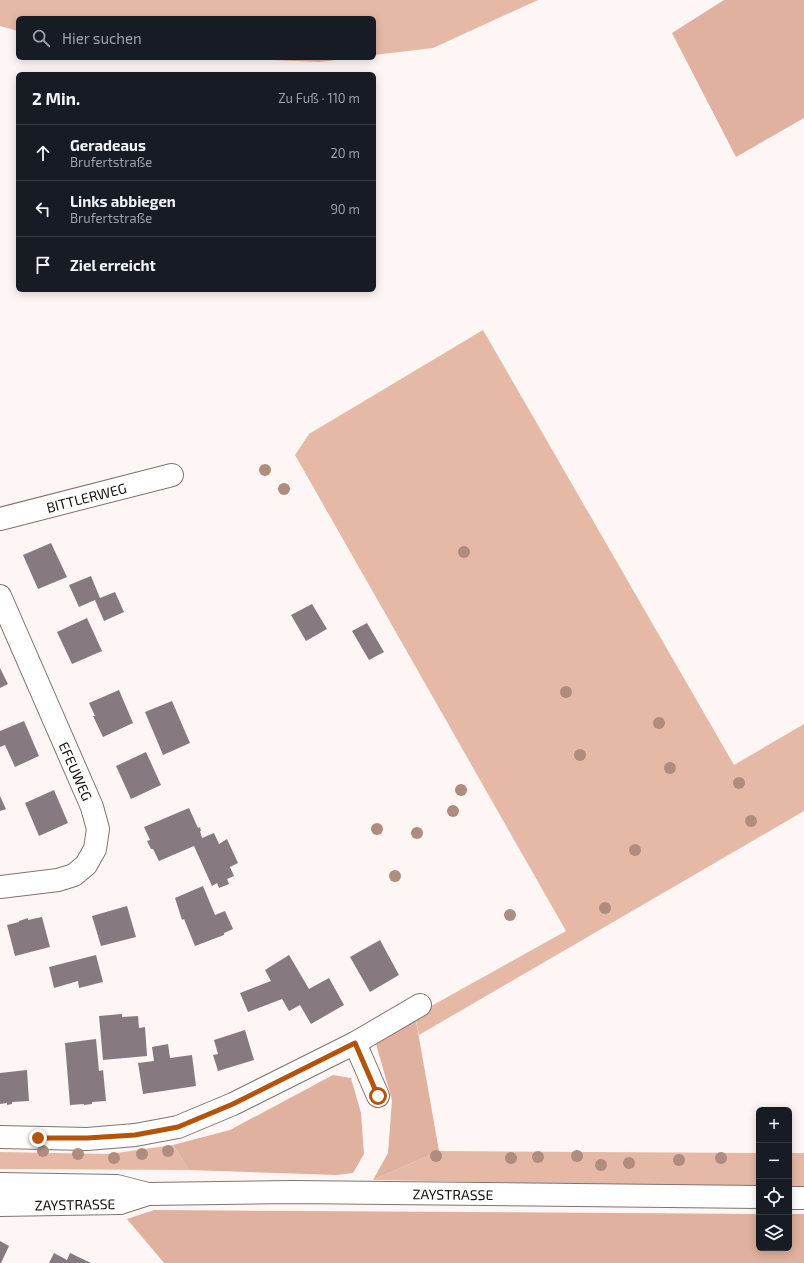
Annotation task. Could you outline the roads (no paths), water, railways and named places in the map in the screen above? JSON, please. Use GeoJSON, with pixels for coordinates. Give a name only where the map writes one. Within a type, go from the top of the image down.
{"type":"FeatureCollection","features":[{"type":"Feature","properties":{"kind":"street","name":"BITTLERWEG"},"geometry":{"type":"LineString","coordinates":[[0,519],[172,475]]}},
{"type":"Feature","properties":{"kind":"street","name":"EFEUWEG"},"geometry":{"type":"LineString","coordinates":[[0,596],[92,807],[98,829],[95,849],[86,865],[74,875],[58,880],[0,887]]}},
{"type":"Feature","properties":{"kind":"street"},"geometry":{"type":"LineString","coordinates":[[0,1137],[87,1138],[135,1135],[178,1127],[233,1104],[355,1043],[420,1005]]}},
{"type":"Feature","properties":{"kind":"street"},"geometry":{"type":"LineString","coordinates":[[355,1043],[378,1096]]}},
{"type":"Feature","properties":{"kind":"street","name":"ZAYSTRASSE"},"geometry":{"type":"LineString","coordinates":[[0,1184],[117,1186],[148,1194],[292,1192],[756,1197]]}},
{"type":"Feature","properties":{"kind":"street","name":"ZAYSTRASSE"},"geometry":{"type":"LineString","coordinates":[[0,1204],[120,1203],[148,1194]]}},
{"type":"Feature","properties":{"kind":"street"},"geometry":{"type":"LineString","coordinates":[[792,1198],[804,1198]]}}]}
